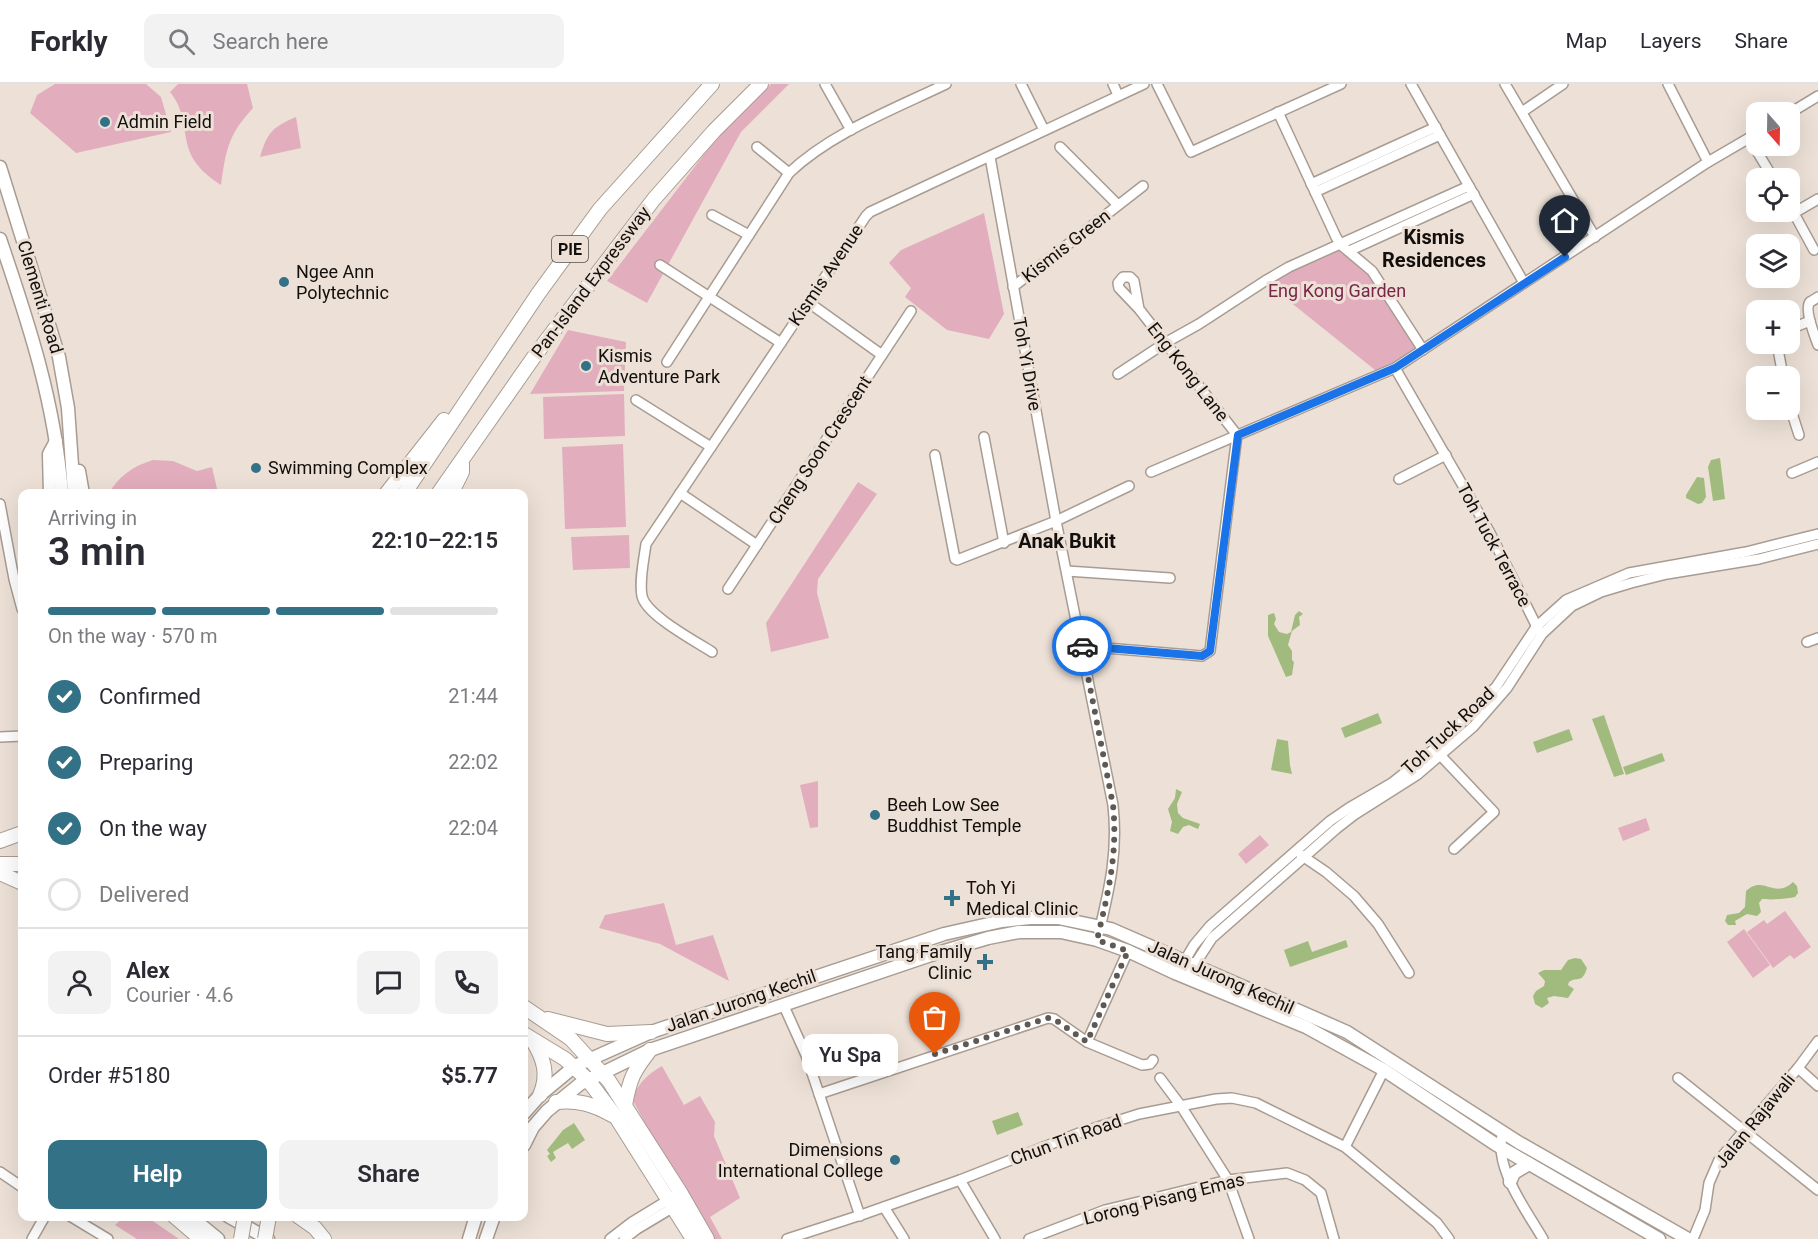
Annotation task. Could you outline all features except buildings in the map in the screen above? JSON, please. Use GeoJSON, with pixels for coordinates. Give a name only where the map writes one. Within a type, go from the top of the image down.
{"type":"FeatureCollection","features":[{"type":"Feature","properties":{"kind":"highway","name":"Pan-Island Expressway"},"geometry":{"type":"LineString","coordinates":[[407,489],[538,294],[600,209],[712,84]]}},
{"type":"Feature","properties":{"kind":"highway","name":"Pan-Island Expressway"},"geometry":{"type":"LineString","coordinates":[[441,489],[536,354],[654,199],[714,131],[761,84]]}},
{"type":"Feature","properties":{"kind":"highway"},"geometry":{"type":"LineString","coordinates":[[390,489],[449,414],[467,400]]}},
{"type":"Feature","properties":{"kind":"highway"},"geometry":{"type":"LineString","coordinates":[[454,489],[462,472],[462,459]]}},
{"type":"Feature","properties":{"kind":"highway"},"geometry":{"type":"LineString","coordinates":[[0,842],[18,835]]}},
{"type":"Feature","properties":{"kind":"highway"},"geometry":{"type":"LineString","coordinates":[[0,842],[18,842]]}},
{"type":"Feature","properties":{"kind":"highway"},"geometry":{"type":"LineString","coordinates":[[0,864],[18,864]]}},
{"type":"Feature","properties":{"kind":"highway"},"geometry":{"type":"LineString","coordinates":[[0,873],[18,881]]}},
{"type":"Feature","properties":{"kind":"highway"},"geometry":{"type":"LineString","coordinates":[[528,1010],[571,1039],[602,1073],[625,1105],[677,1200],[693,1239]]}},
{"type":"Feature","properties":{"kind":"highway"},"geometry":{"type":"LineString","coordinates":[[538,1016],[607,1034],[651,1032]]}},
{"type":"Feature","properties":{"kind":"highway"},"geometry":{"type":"LineString","coordinates":[[528,1037],[574,1066],[588,1080],[707,1239]]}},
{"type":"Feature","properties":{"kind":"highway"},"geometry":{"type":"LineString","coordinates":[[528,1038],[541,1057],[546,1071],[540,1095]]}},
{"type":"Feature","properties":{"kind":"highway"},"geometry":{"type":"LineString","coordinates":[[625,1105],[634,1070],[650,1050]]}},
{"type":"Feature","properties":{"kind":"highway"},"geometry":{"type":"LineString","coordinates":[[556,1102],[586,1102],[616,1117]]}},
{"type":"Feature","properties":{"kind":"highway"},"geometry":{"type":"LineString","coordinates":[[180,1221],[201,1239]]}},
{"type":"Feature","properties":{"kind":"highway"},"geometry":{"type":"LineString","coordinates":[[241,1239],[244,1221]]}},
{"type":"Feature","properties":{"kind":"highway"},"geometry":{"type":"LineString","coordinates":[[267,1239],[269,1221]]}},
{"type":"Feature","properties":{"kind":"highway"},"geometry":{"type":"LineString","coordinates":[[305,1221],[324,1239]]}},
{"type":"Feature","properties":{"kind":"main road","name":"Clementi Road"},"geometry":{"type":"LineString","coordinates":[[0,167],[59,357],[68,408],[74,489]]}},
{"type":"Feature","properties":{"kind":"main road","name":"Clementi Road"},"geometry":{"type":"LineString","coordinates":[[0,239],[42,368],[56,441],[61,489]]}},
{"type":"Feature","properties":{"kind":"main road","name":"Clementi Road"},"geometry":{"type":"LineString","coordinates":[[69,430],[75,440],[82,489]]}},
{"type":"Feature","properties":{"kind":"main road","name":"Clementi Road"},"geometry":{"type":"LineString","coordinates":[[50,489],[49,454],[56,441]]}},
{"type":"Feature","properties":{"kind":"main road","name":"Jalan Jurong Kechil"},"geometry":{"type":"LineString","coordinates":[[528,1108],[574,1066],[651,1032],[944,934],[1030,918],[1058,918],[1100,926],[1135,939],[1347,1032],[1503,1132],[1688,1239]]}},
{"type":"Feature","properties":{"kind":"main road","name":"Jalan Jurong Kechil"},"geometry":{"type":"LineString","coordinates":[[528,1137],[533,1127],[556,1102],[588,1080],[650,1050],[783,1004],[988,938],[1019,932],[1061,932],[1097,940],[1128,951],[1181,976],[1306,1027],[1384,1070],[1500,1147],[1659,1239]]}},
{"type":"Feature","properties":{"kind":"main road"},"geometry":{"type":"LineString","coordinates":[[1510,1182],[1514,1173],[1529,1164]]}},
{"type":"Feature","properties":{"kind":"main road"},"geometry":{"type":"LineString","coordinates":[[1643,1231],[1653,1227],[1651,1218]]}},
{"type":"Feature","properties":{"kind":"main road"},"geometry":{"type":"LineString","coordinates":[[196,1221],[218,1239]]}},
{"type":"Feature","properties":{"kind":"main road"},"geometry":{"type":"LineString","coordinates":[[236,1221],[267,1239]]}},
{"type":"Feature","properties":{"kind":"main road"},"geometry":{"type":"LineString","coordinates":[[469,1239],[474,1221]]}},
{"type":"Feature","properties":{"kind":"main road"},"geometry":{"type":"LineString","coordinates":[[486,1239],[492,1221]]}},
{"type":"Feature","properties":{"kind":"street"},"geometry":{"type":"LineString","coordinates":[[825,84],[851,130]]}},
{"type":"Feature","properties":{"kind":"street"},"geometry":{"type":"LineString","coordinates":[[667,362],[789,173],[814,152],[851,130],[928,88],[946,84]]}},
{"type":"Feature","properties":{"kind":"street"},"geometry":{"type":"LineString","coordinates":[[1021,84],[1044,130]]}},
{"type":"Feature","properties":{"kind":"street"},"geometry":{"type":"LineString","coordinates":[[1113,84],[1118,96],[1144,84]]}},
{"type":"Feature","properties":{"kind":"street"},"geometry":{"type":"LineString","coordinates":[[1157,84],[1190,152],[1341,84]]}},
{"type":"Feature","properties":{"kind":"street"},"geometry":{"type":"LineString","coordinates":[[1411,84],[1524,283]]}},
{"type":"Feature","properties":{"kind":"street"},"geometry":{"type":"LineString","coordinates":[[1505,84],[1595,237]]}},
{"type":"Feature","properties":{"kind":"street"},"geometry":{"type":"LineString","coordinates":[[1522,112],[1563,84]]}},
{"type":"Feature","properties":{"kind":"street"},"geometry":{"type":"LineString","coordinates":[[1668,84],[1708,162]]}},
{"type":"Feature","properties":{"kind":"street","name":"Kismis Avenue"},"geometry":{"type":"LineString","coordinates":[[712,652],[654,613],[646,604],[642,597],[646,544],[868,214],[1118,96]]}},
{"type":"Feature","properties":{"kind":"street"},"geometry":{"type":"LineString","coordinates":[[1800,108],[1818,96]]}},
{"type":"Feature","properties":{"kind":"street"},"geometry":{"type":"LineString","coordinates":[[1278,112],[1334,234],[1341,245],[1372,271],[1423,350]]}},
{"type":"Feature","properties":{"kind":"street"},"geometry":{"type":"LineString","coordinates":[[1313,188],[1438,131]]}},
{"type":"Feature","properties":{"kind":"street"},"geometry":{"type":"LineString","coordinates":[[1151,472],[1395,368],[1708,162],[1746,140]]}},
{"type":"Feature","properties":{"kind":"street"},"geometry":{"type":"LineString","coordinates":[[757,147],[789,173]]}},
{"type":"Feature","properties":{"kind":"street","name":"Kismis Green"},"geometry":{"type":"LineString","coordinates":[[1060,147],[1118,205]]}},
{"type":"Feature","properties":{"kind":"street","name":"Toh Yi Drive"},"geometry":{"type":"LineString","coordinates":[[990,157],[1056,521],[1113,805],[1116,827],[1113,873],[1097,940]]}},
{"type":"Feature","properties":{"kind":"street","name":"Kismis Green"},"geometry":{"type":"LineString","coordinates":[[1014,287],[1143,186]]}},
{"type":"Feature","properties":{"kind":"street"},"geometry":{"type":"LineString","coordinates":[[1118,375],[1280,272],[1312,256],[1471,190]]}},
{"type":"Feature","properties":{"kind":"street"},"geometry":{"type":"LineString","coordinates":[[1349,251],[1471,190]]}},
{"type":"Feature","properties":{"kind":"street"},"geometry":{"type":"LineString","coordinates":[[1800,206],[1818,199]]}},
{"type":"Feature","properties":{"kind":"street"},"geometry":{"type":"LineString","coordinates":[[712,215],[749,235]]}},
{"type":"Feature","properties":{"kind":"street"},"geometry":{"type":"LineString","coordinates":[[1799,222],[1814,250]]}},
{"type":"Feature","properties":{"kind":"street"},"geometry":{"type":"LineString","coordinates":[[660,265],[780,343]]}},
{"type":"Feature","properties":{"kind":"street"},"geometry":{"type":"LineString","coordinates":[[1818,297],[1808,306],[1818,345]]}},
{"type":"Feature","properties":{"kind":"street"},"geometry":{"type":"LineString","coordinates":[[808,302],[882,355]]}},
{"type":"Feature","properties":{"kind":"street","name":"Eng Kong Lane"},"geometry":{"type":"LineString","coordinates":[[1139,309],[1238,435]]}},
{"type":"Feature","properties":{"kind":"street","name":"Cheng Soon Crescent"},"geometry":{"type":"LineString","coordinates":[[728,589],[911,311]]}},
{"type":"Feature","properties":{"kind":"street"},"geometry":{"type":"LineString","coordinates":[[1800,325],[1810,321]]}},
{"type":"Feature","properties":{"kind":"street","name":"Toh Tuck Terrace"},"geometry":{"type":"LineString","coordinates":[[1395,368],[1489,531],[1539,630]]}},
{"type":"Feature","properties":{"kind":"street"},"geometry":{"type":"LineString","coordinates":[[636,400],[711,447]]}},
{"type":"Feature","properties":{"kind":"street"},"geometry":{"type":"LineString","coordinates":[[1794,420],[1799,435]]}},
{"type":"Feature","properties":{"kind":"street"},"geometry":{"type":"LineString","coordinates":[[1082,646],[1202,656],[1210,651],[1238,435]]}},
{"type":"Feature","properties":{"kind":"street"},"geometry":{"type":"LineString","coordinates":[[984,437],[1004,543]]}},
{"type":"Feature","properties":{"kind":"street"},"geometry":{"type":"LineString","coordinates":[[935,455],[957,560],[1056,521],[1129,486]]}},
{"type":"Feature","properties":{"kind":"street"},"geometry":{"type":"LineString","coordinates":[[1399,479],[1446,455]]}},
{"type":"Feature","properties":{"kind":"street"},"geometry":{"type":"LineString","coordinates":[[1792,473],[1818,462]]}},
{"type":"Feature","properties":{"kind":"street"},"geometry":{"type":"LineString","coordinates":[[680,493],[757,545]]}},
{"type":"Feature","properties":{"kind":"street"},"geometry":{"type":"LineString","coordinates":[[0,504],[18,594]]}},
{"type":"Feature","properties":{"kind":"street","name":"Toh Tuck Road"},"geometry":{"type":"LineString","coordinates":[[1300,855],[1330,821],[1392,783],[1433,750],[1496,687],[1539,630],[1572,606],[1601,592],[1631,583],[1818,534]]}},
{"type":"Feature","properties":{"kind":"street","name":"Toh Tuck Road"},"geometry":{"type":"LineString","coordinates":[[1692,566],[1759,559],[1818,544]]}},
{"type":"Feature","properties":{"kind":"street"},"geometry":{"type":"LineString","coordinates":[[1067,571],[1170,578]]}},
{"type":"Feature","properties":{"kind":"street","name":"Toh Tuck Road"},"geometry":{"type":"LineString","coordinates":[[1181,976],[1189,964],[1194,945],[1210,926],[1354,815],[1397,789],[1441,756],[1473,727],[1502,694],[1539,630]]}},
{"type":"Feature","properties":{"kind":"street"},"geometry":{"type":"LineString","coordinates":[[1807,642],[1818,638]]}},
{"type":"Feature","properties":{"kind":"street"},"geometry":{"type":"LineString","coordinates":[[0,737],[18,736]]}},
{"type":"Feature","properties":{"kind":"street","name":"Toh Tuck Road"},"geometry":{"type":"LineString","coordinates":[[1441,756],[1494,812],[1454,849]]}},
{"type":"Feature","properties":{"kind":"street"},"geometry":{"type":"LineString","coordinates":[[1300,855],[1326,872],[1354,896],[1378,924],[1410,974]]}},
{"type":"Feature","properties":{"kind":"street"},"geometry":{"type":"LineString","coordinates":[[1087,1042],[1128,951]]}},
{"type":"Feature","properties":{"kind":"street"},"geometry":{"type":"LineString","coordinates":[[783,1004],[806,1055],[860,1216]]}},
{"type":"Feature","properties":{"kind":"street"},"geometry":{"type":"LineString","coordinates":[[819,1094],[1048,1018],[1054,1019],[1087,1042],[1142,1065],[1150,1064],[1154,1060]]}},
{"type":"Feature","properties":{"kind":"street","name":"Jalan Rajawali"},"geometry":{"type":"LineString","coordinates":[[1693,1239],[1705,1210],[1708,1183],[1719,1160],[1798,1068],[1818,1041]]}},
{"type":"Feature","properties":{"kind":"street"},"geometry":{"type":"LineString","coordinates":[[1798,1068],[1818,1086]]}},
{"type":"Feature","properties":{"kind":"street"},"geometry":{"type":"LineString","coordinates":[[1345,1147],[1384,1070]]}},
{"type":"Feature","properties":{"kind":"street"},"geometry":{"type":"LineString","coordinates":[[1160,1078],[1181,1106],[1228,1180],[1249,1239]]}},
{"type":"Feature","properties":{"kind":"street"},"geometry":{"type":"LineString","coordinates":[[1678,1078],[1818,1190]]}},
{"type":"Feature","properties":{"kind":"street","name":"Chun Tin Road"},"geometry":{"type":"LineString","coordinates":[[788,1239],[815,1234],[1079,1133],[1140,1114],[1216,1100],[1244,1099],[1345,1147],[1437,1223],[1449,1239]]}},
{"type":"Feature","properties":{"kind":"street"},"geometry":{"type":"LineString","coordinates":[[1503,1132],[1500,1147],[1502,1161],[1510,1182],[1543,1239]]}},
{"type":"Feature","properties":{"kind":"street"},"geometry":{"type":"LineString","coordinates":[[0,1172],[18,1184]]}},
{"type":"Feature","properties":{"kind":"street","name":"Lorong Pisang Emas"},"geometry":{"type":"LineString","coordinates":[[1029,1239],[1105,1210],[1228,1180],[1287,1173],[1305,1180],[1321,1193],[1334,1239]]}},
{"type":"Feature","properties":{"kind":"street"},"geometry":{"type":"LineString","coordinates":[[960,1180],[995,1239]]}},
{"type":"Feature","properties":{"kind":"street"},"geometry":{"type":"LineString","coordinates":[[610,1239],[632,1222],[677,1200]]}},
{"type":"Feature","properties":{"kind":"street"},"geometry":{"type":"LineString","coordinates":[[624,1239],[677,1200]]}},
{"type":"Feature","properties":{"kind":"street"},"geometry":{"type":"LineString","coordinates":[[884,1207],[904,1239]]}},
{"type":"Feature","properties":{"kind":"street"},"geometry":{"type":"LineString","coordinates":[[32,1239],[42,1221]]}},
{"type":"Feature","properties":{"kind":"street"},"geometry":{"type":"LineString","coordinates":[[78,1221],[108,1239]]}},
{"type":"Feature","properties":{"kind":"green space","name":"Admin Field"},"geometry":{"type":"Polygon","coordinates":[[[55,84],[146,84],[161,97],[171,132],[76,153],[30,113],[37,95],[55,84]]]}},
{"type":"Feature","properties":{"kind":"green space"},"geometry":{"type":"Polygon","coordinates":[[[178,84],[247,84],[253,108],[238,126],[229,144],[221,185],[202,170],[191,155],[179,106],[170,92],[178,84]]]}},
{"type":"Feature","properties":{"kind":"green space"},"geometry":{"type":"Polygon","coordinates":[[[771,84],[789,84],[741,132],[647,303],[607,281],[722,131],[771,84]]]}},
{"type":"Feature","properties":{"kind":"green space"},"geometry":{"type":"Polygon","coordinates":[[[296,117],[301,148],[260,157],[272,131],[296,117]]]}},
{"type":"Feature","properties":{"kind":"green space"},"geometry":{"type":"Polygon","coordinates":[[[984,213],[1004,314],[989,339],[947,330],[905,297],[911,288],[889,263],[901,250],[984,213]]]}},
{"type":"Feature","properties":{"kind":"green space","name":"Eng Kong Garden"},"geometry":{"type":"Polygon","coordinates":[[[1340,244],[1369,269],[1422,350],[1380,374],[1264,281],[1340,244]]]}},
{"type":"Feature","properties":{"kind":"green space","name":"Kismis Adventure Park"},"geometry":{"type":"Polygon","coordinates":[[[568,330],[626,342],[624,391],[530,394],[568,330]]]}},
{"type":"Feature","properties":{"kind":"green space"},"geometry":{"type":"Polygon","coordinates":[[[624,394],[625,436],[544,439],[543,397],[624,394]]]}},
{"type":"Feature","properties":{"kind":"green space"},"geometry":{"type":"Polygon","coordinates":[[[623,444],[626,527],[565,529],[562,447],[623,444]]]}},
{"type":"Feature","properties":{"kind":"green space"},"geometry":{"type":"Polygon","coordinates":[[[153,460],[173,461],[197,471],[212,467],[217,489],[112,489],[127,472],[153,460]]]}},
{"type":"Feature","properties":{"kind":"green space"},"geometry":{"type":"Polygon","coordinates":[[[858,482],[877,494],[818,579],[817,593],[829,638],[771,652],[766,623],[858,482]]]}},
{"type":"Feature","properties":{"kind":"green space"},"geometry":{"type":"Polygon","coordinates":[[[629,535],[630,568],[573,570],[571,537],[629,535]]]}},
{"type":"Feature","properties":{"kind":"green space"},"geometry":{"type":"Polygon","coordinates":[[[818,781],[818,827],[810,828],[800,785],[818,781]]]}},
{"type":"Feature","properties":{"kind":"green space"},"geometry":{"type":"Polygon","coordinates":[[[1646,818],[1650,830],[1623,841],[1618,828],[1646,818]]]}},
{"type":"Feature","properties":{"kind":"green space"},"geometry":{"type":"Polygon","coordinates":[[[1260,835],[1269,845],[1246,864],[1238,854],[1260,835]]]}},
{"type":"Feature","properties":{"kind":"green space"},"geometry":{"type":"Polygon","coordinates":[[[664,903],[676,945],[713,935],[729,981],[660,944],[599,928],[605,915],[664,903]]]}},
{"type":"Feature","properties":{"kind":"green space"},"geometry":{"type":"Polygon","coordinates":[[[1785,911],[1811,947],[1794,959],[1790,955],[1773,968],[1747,932],[1764,920],[1767,924],[1785,911]]]}},
{"type":"Feature","properties":{"kind":"green space"},"geometry":{"type":"Polygon","coordinates":[[[1744,929],[1770,965],[1753,978],[1727,942],[1744,929]]]}},
{"type":"Feature","properties":{"kind":"green space"},"geometry":{"type":"Polygon","coordinates":[[[662,1066],[684,1105],[700,1096],[715,1122],[714,1136],[740,1198],[710,1217],[722,1239],[708,1239],[632,1099],[644,1080],[662,1066]]]}},
{"type":"Feature","properties":{"kind":"green space"},"geometry":{"type":"Polygon","coordinates":[[[120,1221],[153,1221],[179,1239],[137,1239],[115,1225],[120,1221]]]}},
{"type":"Feature","properties":{"kind":"shaded area"},"geometry":{"type":"Polygon","coordinates":[[[1720,458],[1725,499],[1713,501],[1708,467],[1711,460],[1720,458]]]}},
{"type":"Feature","properties":{"kind":"shaded area"},"geometry":{"type":"Polygon","coordinates":[[[1697,477],[1704,478],[1706,497],[1702,503],[1698,504],[1686,498],[1697,477]]]}},
{"type":"Feature","properties":{"kind":"shaded area"},"geometry":{"type":"Polygon","coordinates":[[[1299,611],[1303,614],[1299,617],[1300,625],[1292,631],[1288,645],[1294,662],[1292,675],[1286,677],[1268,636],[1268,615],[1274,613],[1276,619],[1274,624],[1279,632],[1287,634],[1291,632],[1295,615],[1299,611]]]}},
{"type":"Feature","properties":{"kind":"shaded area"},"geometry":{"type":"Polygon","coordinates":[[[1378,713],[1382,723],[1345,738],[1341,728],[1378,713]]]}},
{"type":"Feature","properties":{"kind":"shaded area"},"geometry":{"type":"Polygon","coordinates":[[[1604,715],[1624,774],[1614,777],[1592,719],[1604,715]]]}},
{"type":"Feature","properties":{"kind":"shaded area"},"geometry":{"type":"Polygon","coordinates":[[[1569,729],[1573,740],[1537,753],[1533,742],[1569,729]]]}},
{"type":"Feature","properties":{"kind":"shaded area"},"geometry":{"type":"Polygon","coordinates":[[[1277,739],[1288,741],[1292,774],[1271,770],[1277,739]]]}},
{"type":"Feature","properties":{"kind":"shaded area"},"geometry":{"type":"Polygon","coordinates":[[[1662,753],[1665,761],[1626,775],[1623,767],[1662,753]]]}},
{"type":"Feature","properties":{"kind":"shaded area"},"geometry":{"type":"Polygon","coordinates":[[[1176,789],[1182,792],[1177,804],[1178,813],[1183,818],[1200,824],[1198,829],[1189,825],[1183,827],[1178,834],[1170,831],[1172,822],[1168,809],[1175,798],[1176,789]]]}},
{"type":"Feature","properties":{"kind":"shaded area"},"geometry":{"type":"Polygon","coordinates":[[[1793,882],[1797,886],[1798,893],[1795,897],[1762,899],[1759,903],[1761,912],[1757,916],[1747,914],[1735,921],[1736,925],[1728,925],[1725,921],[1727,915],[1739,913],[1745,907],[1746,891],[1752,886],[1764,885],[1780,889],[1793,882]]]}},
{"type":"Feature","properties":{"kind":"shaded area"},"geometry":{"type":"Polygon","coordinates":[[[1346,940],[1348,947],[1290,967],[1284,950],[1308,941],[1312,952],[1346,940]]]}},
{"type":"Feature","properties":{"kind":"shaded area"},"geometry":{"type":"Polygon","coordinates":[[[1581,959],[1587,968],[1581,978],[1569,982],[1568,985],[1574,989],[1568,998],[1554,996],[1547,998],[1549,1003],[1542,1008],[1535,1004],[1533,996],[1544,986],[1545,981],[1538,973],[1544,970],[1561,970],[1568,960],[1581,959]]]}},
{"type":"Feature","properties":{"kind":"shaded area"},"geometry":{"type":"Polygon","coordinates":[[[1018,1112],[1023,1125],[997,1135],[992,1121],[1018,1112]]]}},
{"type":"Feature","properties":{"kind":"shaded area"},"geometry":{"type":"Polygon","coordinates":[[[574,1123],[585,1140],[572,1149],[568,1143],[553,1152],[556,1158],[551,1162],[547,1156],[550,1154],[547,1150],[563,1130],[574,1123]]]}},
{"type":"Feature","properties":{"kind":"way so far"},"geometry":{"type":"LineString","coordinates":[[935,1054],[1048,1018],[1054,1019],[1087,1042],[1128,951],[1097,940],[1113,873],[1116,827],[1082,646]]}},
{"type":"Feature","properties":{"kind":"place","name":"Admin Field"},"geometry":{"type":"Point","coordinates":[105,122]}},
{"type":"Feature","properties":{"kind":"place","name":"Ngee Ann Polytechnic"},"geometry":{"type":"Point","coordinates":[284,282]}},
{"type":"Feature","properties":{"kind":"place","name":"Kismis Adventure Park"},"geometry":{"type":"Point","coordinates":[586,366]}},
{"type":"Feature","properties":{"kind":"place","name":"Swimming Complex"},"geometry":{"type":"Point","coordinates":[256,468]}},
{"type":"Feature","properties":{"kind":"place","name":"Beeh Low See Buddhist Temple"},"geometry":{"type":"Point","coordinates":[875,815]}},
{"type":"Feature","properties":{"kind":"place","name":"Toh Yi Medical Clinic"},"geometry":{"type":"Point","coordinates":[952,898]}},
{"type":"Feature","properties":{"kind":"place","name":"Tang Family Clinic"},"geometry":{"type":"Point","coordinates":[985,962]}},
{"type":"Feature","properties":{"kind":"place","name":"Yu Spa"},"geometry":{"type":"Point","coordinates":[935,1054]}},
{"type":"Feature","properties":{"kind":"place","name":"Dimensions International College"},"geometry":{"type":"Point","coordinates":[895,1160]}},
{"type":"Feature","properties":{"kind":"district","name":"Kismis Residences"},"geometry":{"type":"Point","coordinates":[1434,248]}},
{"type":"Feature","properties":{"kind":"district","name":"Anak Bukit"},"geometry":{"type":"Point","coordinates":[1067,541]}},
{"type":"Feature","properties":{"kind":"route"},"geometry":{"type":"LineString","coordinates":[[1082,646],[1202,656],[1210,651],[1238,435],[1395,368],[1565,257]]}}]}
